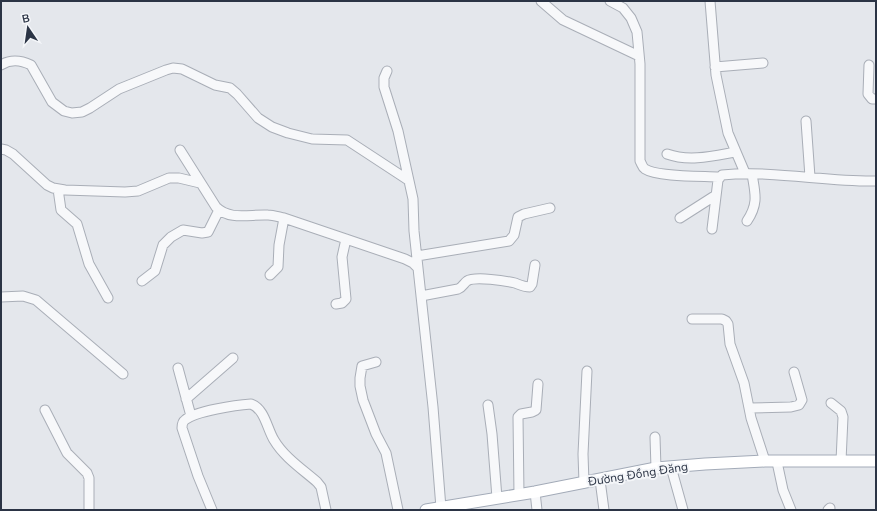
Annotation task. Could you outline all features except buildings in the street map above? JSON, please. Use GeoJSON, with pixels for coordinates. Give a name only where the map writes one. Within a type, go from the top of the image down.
{"type":"FeatureCollection","features":[{"type":"Feature","properties":{"kind":"main road","name":"Đường Đồng Đăng"},"geometry":{"type":"LineString","coordinates":[[426,510],[519,495],[656,468],[765,461],[876,461]]}},
{"type":"Feature","properties":{"kind":"street"},"geometry":{"type":"LineString","coordinates":[[541,1],[563,20],[639,56]]}},
{"type":"Feature","properties":{"kind":"street"},"geometry":{"type":"LineString","coordinates":[[610,1],[623,8],[635,25],[639,56],[640,161],[645,169],[655,174],[719,177],[722,175],[748,173],[848,181],[876,181]]}},
{"type":"Feature","properties":{"kind":"street"},"geometry":{"type":"LineString","coordinates":[[710,1],[716,75],[728,133],[735,152],[748,173],[756,198],[752,213],[747,221]]}},
{"type":"Feature","properties":{"kind":"street"},"geometry":{"type":"LineString","coordinates":[[1,64],[11,60],[26,62],[31,65],[52,102],[64,111],[72,113],[82,112],[90,108],[119,89],[166,70],[182,68],[216,85],[230,88],[258,118],[272,127],[312,139],[347,140],[408,180]]}},
{"type":"Feature","properties":{"kind":"street"},"geometry":{"type":"LineString","coordinates":[[715,67],[763,63]]}},
{"type":"Feature","properties":{"kind":"street"},"geometry":{"type":"LineString","coordinates":[[869,65],[868,94],[872,99],[876,99]]}},
{"type":"Feature","properties":{"kind":"street"},"geometry":{"type":"LineString","coordinates":[[387,71],[384,78],[384,88],[398,131],[413,199],[414,231],[432,400],[441,508]]}},
{"type":"Feature","properties":{"kind":"street"},"geometry":{"type":"LineString","coordinates":[[806,121],[810,177]]}},
{"type":"Feature","properties":{"kind":"street"},"geometry":{"type":"LineString","coordinates":[[1,149],[13,154],[47,185],[58,189],[125,192],[138,191],[169,178],[179,178],[200,183]]}},
{"type":"Feature","properties":{"kind":"street"},"geometry":{"type":"LineString","coordinates":[[180,150],[200,183],[219,210],[236,216],[269,215],[284,218],[405,259],[413,262],[418,268]]}},
{"type":"Feature","properties":{"kind":"street"},"geometry":{"type":"LineString","coordinates":[[667,154],[682,158],[714,156],[735,152]]}},
{"type":"Feature","properties":{"kind":"street"},"geometry":{"type":"LineString","coordinates":[[712,229],[719,177]]}},
{"type":"Feature","properties":{"kind":"street"},"geometry":{"type":"LineString","coordinates":[[58,189],[62,211],[77,224],[89,264],[108,298]]}},
{"type":"Feature","properties":{"kind":"street"},"geometry":{"type":"LineString","coordinates":[[680,218],[716,195]]}},
{"type":"Feature","properties":{"kind":"street"},"geometry":{"type":"LineString","coordinates":[[417,256],[509,241],[514,235],[518,217],[524,214],[550,208]]}},
{"type":"Feature","properties":{"kind":"street"},"geometry":{"type":"LineString","coordinates":[[142,281],[155,271],[161,249],[171,237],[183,230],[202,233],[208,232],[219,210]]}},
{"type":"Feature","properties":{"kind":"street"},"geometry":{"type":"LineString","coordinates":[[270,275],[278,268],[279,245],[284,218]]}},
{"type":"Feature","properties":{"kind":"street"},"geometry":{"type":"LineString","coordinates":[[336,304],[342,303],[346,299],[342,257],[346,239]]}},
{"type":"Feature","properties":{"kind":"street"},"geometry":{"type":"LineString","coordinates":[[421,296],[458,290],[462,288],[467,281],[473,280],[496,280],[530,287],[532,284],[535,265]]}},
{"type":"Feature","properties":{"kind":"street"},"geometry":{"type":"LineString","coordinates":[[1,297],[23,296],[36,300],[123,374]]}},
{"type":"Feature","properties":{"kind":"street"},"geometry":{"type":"LineString","coordinates":[[692,319],[722,319],[728,324],[730,344],[744,383],[751,418],[765,461]]}},
{"type":"Feature","properties":{"kind":"street"},"geometry":{"type":"LineString","coordinates":[[186,399],[233,358]]}},
{"type":"Feature","properties":{"kind":"street"},"geometry":{"type":"LineString","coordinates":[[376,362],[362,366],[360,372],[360,386],[365,406],[386,454],[398,510]]}},
{"type":"Feature","properties":{"kind":"street"},"geometry":{"type":"LineString","coordinates":[[178,368],[191,416]]}},
{"type":"Feature","properties":{"kind":"street"},"geometry":{"type":"LineString","coordinates":[[584,483],[583,454],[587,371]]}},
{"type":"Feature","properties":{"kind":"street"},"geometry":{"type":"LineString","coordinates":[[750,408],[791,407],[799,405],[802,400],[794,372]]}},
{"type":"Feature","properties":{"kind":"street"},"geometry":{"type":"LineString","coordinates":[[519,495],[518,417],[521,414],[536,410],[538,384]]}},
{"type":"Feature","properties":{"kind":"street"},"geometry":{"type":"LineString","coordinates":[[831,403],[841,412],[843,417],[842,461]]}},
{"type":"Feature","properties":{"kind":"street"},"geometry":{"type":"LineString","coordinates":[[212,510],[198,476],[182,424],[191,416],[207,411],[245,404],[256,406],[260,411],[273,440],[279,448],[321,487],[326,510]]}},
{"type":"Feature","properties":{"kind":"street"},"geometry":{"type":"LineString","coordinates":[[488,406],[492,434],[497,498]]}},
{"type":"Feature","properties":{"kind":"street"},"geometry":{"type":"LineString","coordinates":[[45,410],[67,452],[87,473],[89,478],[89,510]]}},
{"type":"Feature","properties":{"kind":"street"},"geometry":{"type":"LineString","coordinates":[[655,437],[656,468]]}},
{"type":"Feature","properties":{"kind":"street"},"geometry":{"type":"LineString","coordinates":[[777,462],[783,490],[791,510]]}},
{"type":"Feature","properties":{"kind":"street"},"geometry":{"type":"LineString","coordinates":[[671,467],[683,510]]}},
{"type":"Feature","properties":{"kind":"street"},"geometry":{"type":"LineString","coordinates":[[600,480],[604,510]]}},
{"type":"Feature","properties":{"kind":"street"},"geometry":{"type":"LineString","coordinates":[[535,492],[537,510]]}}]}
